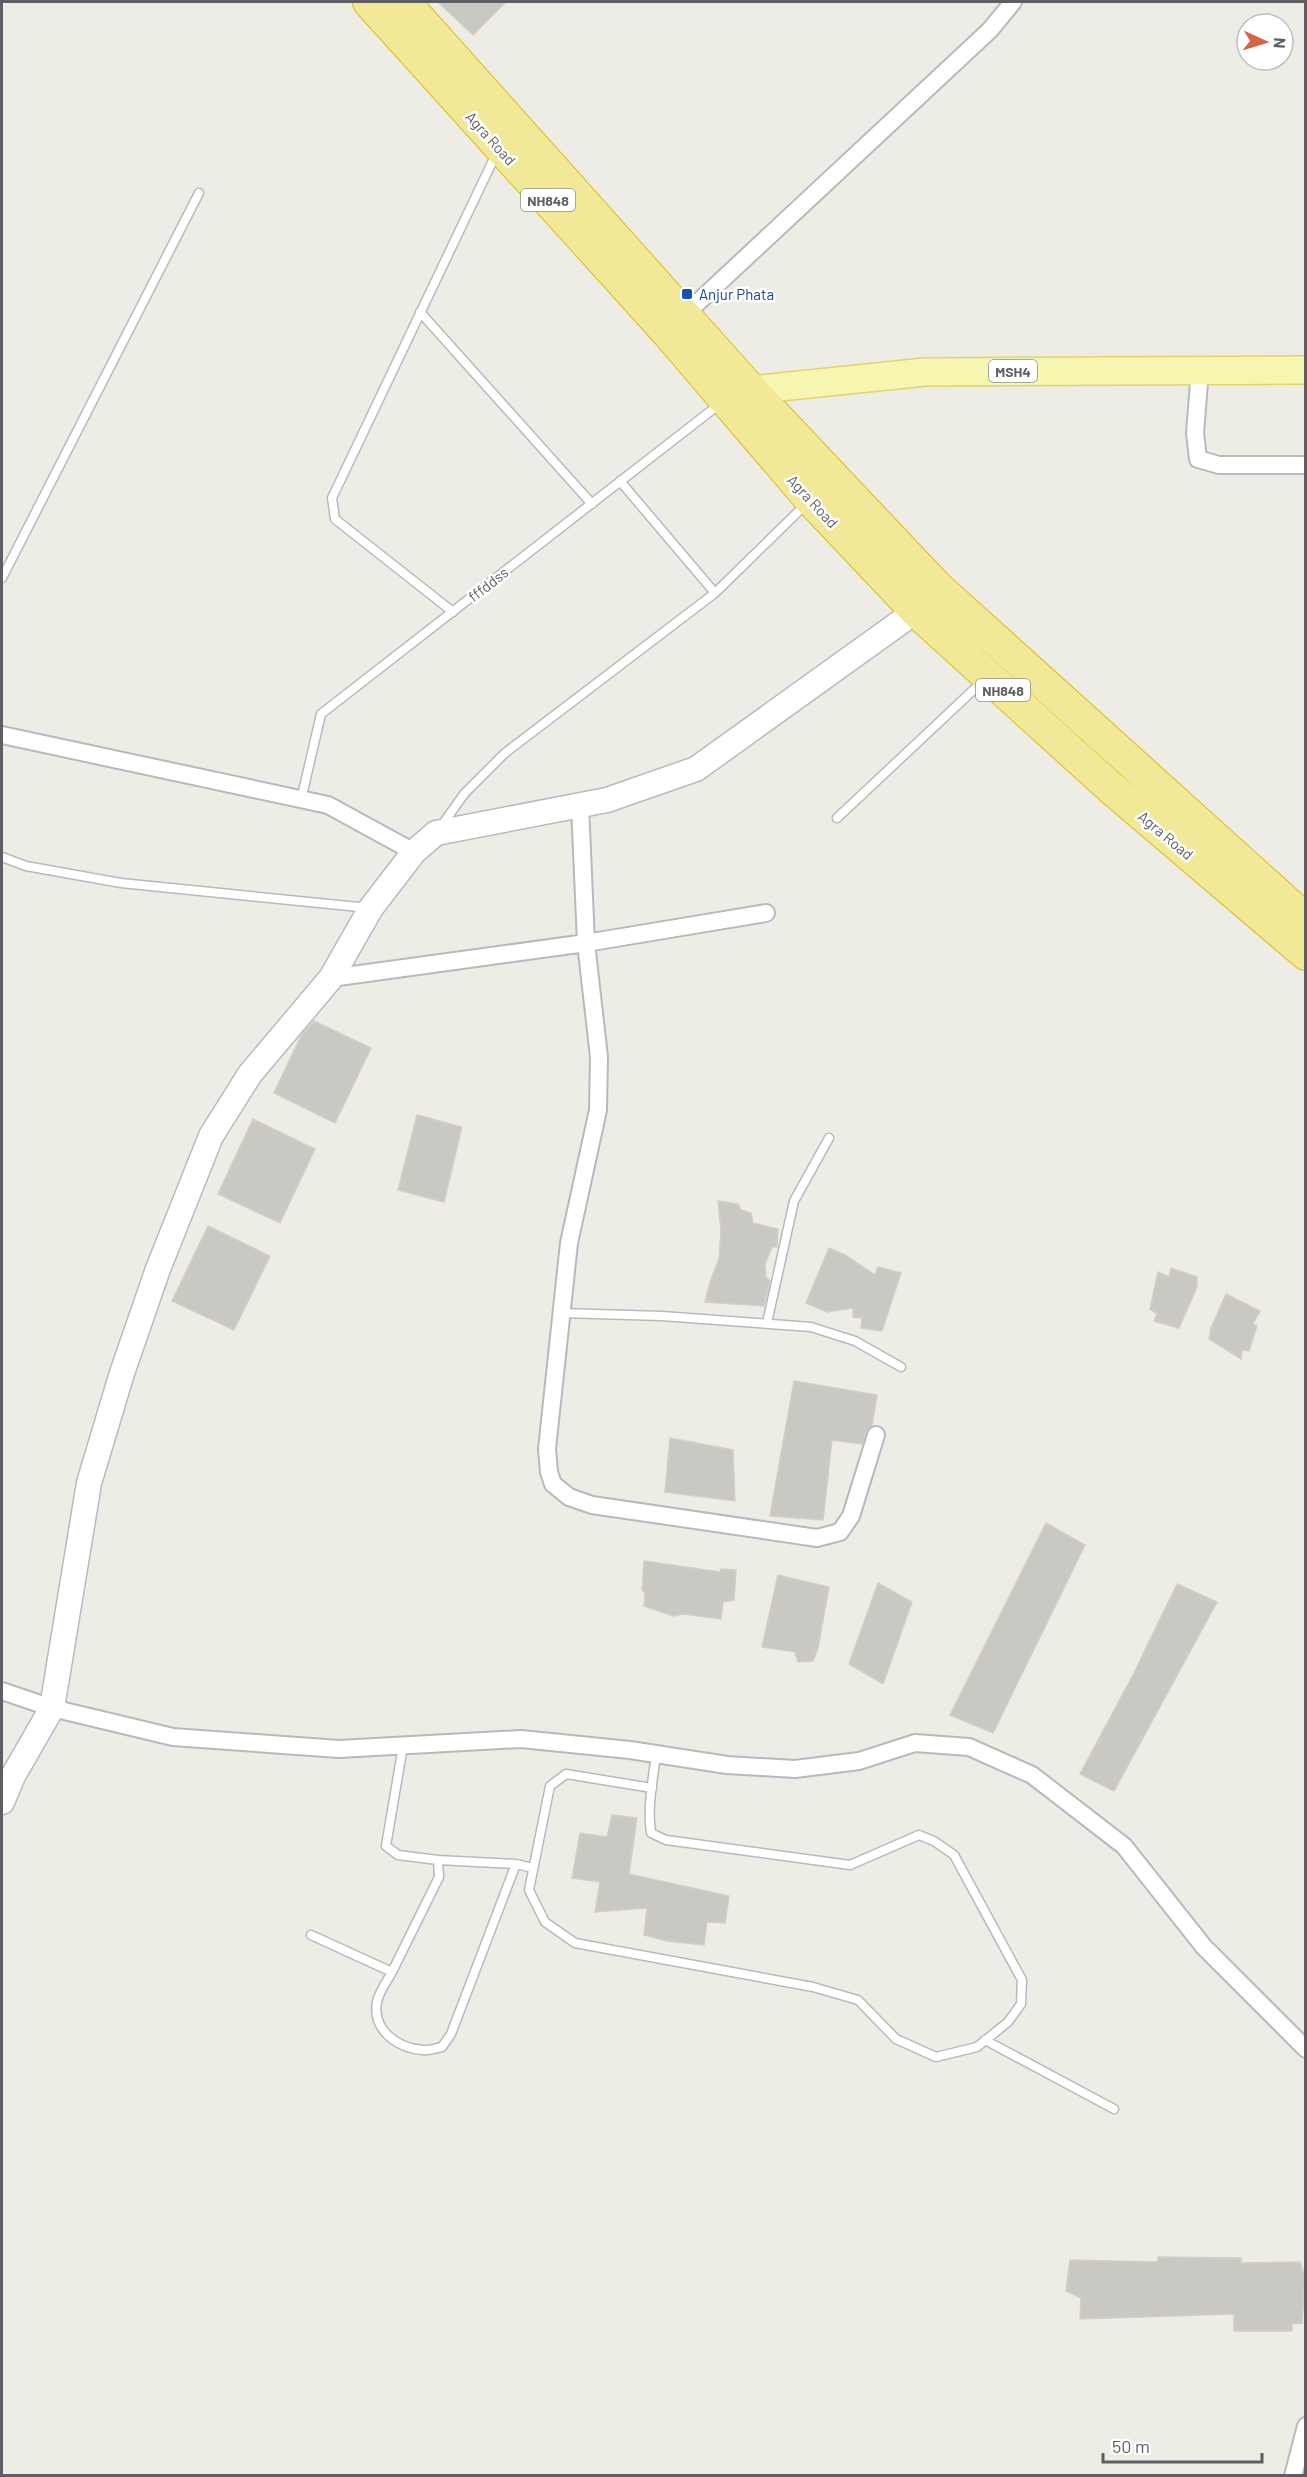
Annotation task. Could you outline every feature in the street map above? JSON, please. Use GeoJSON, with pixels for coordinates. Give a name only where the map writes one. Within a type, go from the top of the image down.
{"type":"FeatureCollection","features":[{"type":"Feature","properties":{"kind":"highway","name":"Agra Road"},"geometry":{"type":"LineString","coordinates":[[369,2],[500,147],[676,324]]}},
{"type":"Feature","properties":{"kind":"highway","name":"NH848"},"geometry":{"type":"LineString","coordinates":[[404,2],[738,395]]}},
{"type":"Feature","properties":{"kind":"highway","name":"Agra Road"},"geometry":{"type":"LineString","coordinates":[[738,395],[810,500],[916,611],[1111,788],[1305,954]]}},
{"type":"Feature","properties":{"kind":"highway","name":"Agra Road"},"geometry":{"type":"LineString","coordinates":[[738,395],[936,586],[1305,920]]}},
{"type":"Feature","properties":{"kind":"main road","name":"MSH4"},"geometry":{"type":"LineString","coordinates":[[738,395],[925,372],[1305,370]]}},
{"type":"Feature","properties":{"kind":"street"},"geometry":{"type":"LineString","coordinates":[[676,324],[990,30],[1013,2]]}},
{"type":"Feature","properties":{"kind":"street"},"geometry":{"type":"LineString","coordinates":[[1200,370],[1195,433],[1198,459],[1219,465],[1305,465]]}},
{"type":"Feature","properties":{"kind":"street"},"geometry":{"type":"LineString","coordinates":[[2,1802],[13,1776],[52,1708],[89,1483],[122,1373],[158,1269],[211,1136],[250,1074],[331,978],[371,908],[414,852],[436,833],[607,800],[696,769],[916,611],[936,586]]}},
{"type":"Feature","properties":{"kind":"street"},"geometry":{"type":"LineString","coordinates":[[2,735],[328,805],[414,852]]}},
{"type":"Feature","properties":{"kind":"street"},"geometry":{"type":"LineString","coordinates":[[580,805],[586,943],[599,1056],[598,1110],[568,1242],[547,1449],[549,1472],[553,1484],[569,1497],[592,1505],[817,1538],[840,1532],[851,1516],[876,1436]]}},
{"type":"Feature","properties":{"kind":"street"},"geometry":{"type":"LineString","coordinates":[[331,978],[586,943],[766,913]]}},
{"type":"Feature","properties":{"kind":"street"},"geometry":{"type":"LineString","coordinates":[[2,1691],[52,1708],[173,1737],[339,1749],[521,1739],[656,1754],[727,1765],[795,1769],[859,1761],[915,1743],[969,1748],[1032,1775],[1124,1846],[1204,1947],[1305,2049]]}},
{"type":"Feature","properties":{"kind":"street"},"geometry":{"type":"LineString","coordinates":[[1293,2475],[1305,2426]]}},
{"type":"Feature","properties":{"kind":"lane"},"geometry":{"type":"LineString","coordinates":[[453,612],[335,519],[332,498],[500,147]]}},
{"type":"Feature","properties":{"kind":"lane"},"geometry":{"type":"LineString","coordinates":[[2,578],[198,193]]}},
{"type":"Feature","properties":{"kind":"lane"},"geometry":{"type":"LineString","coordinates":[[420,312],[592,504]]}},
{"type":"Feature","properties":{"kind":"lane","name":"fffddss"},"geometry":{"type":"LineString","coordinates":[[301,800],[321,714],[620,481],[738,395]]}},
{"type":"Feature","properties":{"kind":"lane"},"geometry":{"type":"LineString","coordinates":[[620,481],[715,593]]}},
{"type":"Feature","properties":{"kind":"lane"},"geometry":{"type":"LineString","coordinates":[[436,833],[464,794],[505,753],[715,593],[810,500]]}},
{"type":"Feature","properties":{"kind":"lane"},"geometry":{"type":"LineString","coordinates":[[837,818],[988,676]]}},
{"type":"Feature","properties":{"kind":"lane"},"geometry":{"type":"LineString","coordinates":[[2,857],[26,866],[121,883],[371,908]]}},
{"type":"Feature","properties":{"kind":"lane"},"geometry":{"type":"LineString","coordinates":[[767,1323],[794,1201],[829,1138]]}},
{"type":"Feature","properties":{"kind":"lane"},"geometry":{"type":"LineString","coordinates":[[560,1313],[662,1316],[811,1327],[855,1341],[901,1367]]}},
{"type":"Feature","properties":{"kind":"lane"},"geometry":{"type":"LineString","coordinates":[[403,1746],[386,1846],[398,1855],[438,1860],[516,1864],[533,1868]]}},
{"type":"Feature","properties":{"kind":"lane"},"geometry":{"type":"LineString","coordinates":[[652,1788],[566,1774],[550,1786],[529,1890],[545,1922],[575,1943],[813,1987],[858,2000],[896,2039],[936,2057],[977,2047],[1008,2022],[1021,2004],[1022,1980],[954,1855],[934,1841],[919,1835],[849,1865],[666,1840],[651,1833],[648,1815],[652,1788],[656,1754]]}},
{"type":"Feature","properties":{"kind":"lane"},"geometry":{"type":"LineString","coordinates":[[438,1860],[439,1877],[377,2000],[376,2018],[383,2032],[401,2043],[424,2050],[442,2047],[451,2034],[516,1864]]}},
{"type":"Feature","properties":{"kind":"lane"},"geometry":{"type":"LineString","coordinates":[[311,1935],[392,1972]]}},
{"type":"Feature","properties":{"kind":"lane"},"geometry":{"type":"LineString","coordinates":[[985,2040],[1114,2109]]}},
{"type":"Feature","properties":{"kind":"building"},"geometry":{"type":"Polygon","coordinates":[[[438,2],[506,2],[473,35],[438,2]]]}},
{"type":"Feature","properties":{"kind":"building"},"geometry":{"type":"Polygon","coordinates":[[[314,1021],[371,1048],[335,1123],[274,1093],[301,1036],[314,1021]]]}},
{"type":"Feature","properties":{"kind":"building"},"geometry":{"type":"Polygon","coordinates":[[[417,1115],[462,1127],[444,1202],[398,1190],[417,1115]]]}},
{"type":"Feature","properties":{"kind":"building"},"geometry":{"type":"Polygon","coordinates":[[[253,1119],[315,1149],[280,1223],[218,1194],[253,1119]]]}},
{"type":"Feature","properties":{"kind":"building"},"geometry":{"type":"Polygon","coordinates":[[[718,1201],[738,1204],[741,1210],[751,1213],[753,1223],[778,1229],[777,1247],[772,1247],[765,1264],[766,1277],[770,1281],[764,1306],[705,1302],[719,1259],[721,1231],[718,1201]]]}},
{"type":"Feature","properties":{"kind":"building"},"geometry":{"type":"Polygon","coordinates":[[[208,1226],[270,1256],[234,1330],[172,1301],[208,1226]]]}},
{"type":"Feature","properties":{"kind":"building"},"geometry":{"type":"Polygon","coordinates":[[[829,1248],[845,1255],[875,1275],[878,1267],[901,1273],[882,1331],[861,1328],[862,1318],[853,1317],[853,1308],[827,1312],[806,1303],[829,1248]]]}},
{"type":"Feature","properties":{"kind":"building"},"geometry":{"type":"Polygon","coordinates":[[[1171,1268],[1197,1277],[1197,1287],[1179,1328],[1154,1321],[1157,1314],[1150,1309],[1158,1272],[1169,1277],[1171,1268]]]}},
{"type":"Feature","properties":{"kind":"building"},"geometry":{"type":"Polygon","coordinates":[[[1226,1294],[1260,1311],[1253,1324],[1257,1326],[1249,1351],[1242,1350],[1241,1359],[1209,1339],[1211,1328],[1226,1294]]]}},
{"type":"Feature","properties":{"kind":"building"},"geometry":{"type":"Polygon","coordinates":[[[794,1381],[877,1395],[872,1426],[866,1431],[862,1444],[832,1440],[823,1520],[770,1516],[794,1381]]]}},
{"type":"Feature","properties":{"kind":"building"},"geometry":{"type":"Polygon","coordinates":[[[670,1438],[733,1450],[735,1501],[665,1492],[670,1438]]]}},
{"type":"Feature","properties":{"kind":"building"},"geometry":{"type":"Polygon","coordinates":[[[1046,1523],[1085,1545],[993,1733],[950,1715],[1046,1523]]]}},
{"type":"Feature","properties":{"kind":"building"},"geometry":{"type":"Polygon","coordinates":[[[644,1561],[720,1572],[721,1569],[736,1570],[734,1600],[723,1602],[721,1619],[683,1614],[673,1616],[644,1606],[645,1593],[642,1590],[644,1561]]]}},
{"type":"Feature","properties":{"kind":"building"},"geometry":{"type":"Polygon","coordinates":[[[778,1575],[829,1587],[818,1648],[813,1661],[798,1662],[795,1652],[762,1647],[778,1575]]]}},
{"type":"Feature","properties":{"kind":"building"},"geometry":{"type":"Polygon","coordinates":[[[878,1583],[912,1602],[883,1684],[849,1664],[878,1583]]]}},
{"type":"Feature","properties":{"kind":"building"},"geometry":{"type":"Polygon","coordinates":[[[1177,1584],[1217,1602],[1114,1791],[1080,1774],[1133,1675],[1177,1584]]]}},
{"type":"Feature","properties":{"kind":"building"},"geometry":{"type":"Polygon","coordinates":[[[612,1815],[637,1818],[629,1874],[729,1896],[725,1923],[707,1922],[704,1945],[667,1941],[644,1935],[647,1908],[595,1912],[600,1882],[572,1878],[580,1833],[607,1837],[612,1815]]]}},
{"type":"Feature","properties":{"kind":"building"},"geometry":{"type":"Polygon","coordinates":[[[1158,2257],[1241,2258],[1241,2263],[1300,2262],[1305,2277],[1302,2323],[1292,2324],[1292,2331],[1234,2331],[1234,2314],[1080,2319],[1081,2298],[1066,2291],[1070,2260],[1158,2262],[1158,2257]]]}},
{"type":"Feature","properties":{"kind":"place","name":"Anjur Phata"},"geometry":{"type":"Point","coordinates":[687,294]}}]}
